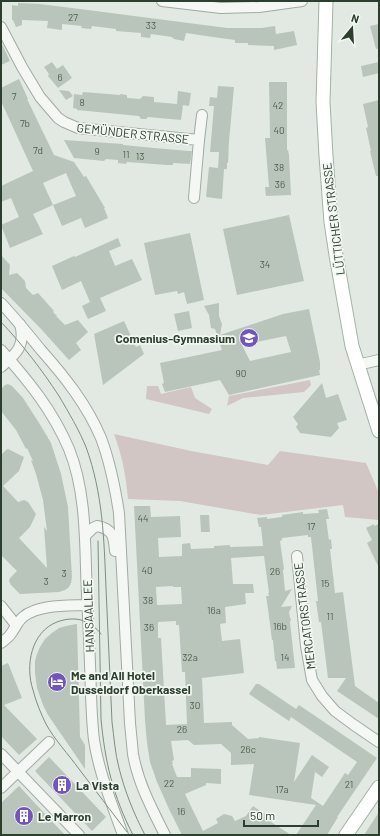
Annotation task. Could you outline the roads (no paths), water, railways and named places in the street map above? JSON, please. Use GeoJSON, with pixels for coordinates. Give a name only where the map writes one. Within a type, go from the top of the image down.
{"type":"FeatureCollection","features":[{"type":"Feature","properties":{"kind":"main road","name":"LÜTTICHER STRASSE"},"geometry":{"type":"LineString","coordinates":[[326,1],[323,102],[330,209],[336,256],[352,346],[379,432]]}},
{"type":"Feature","properties":{"kind":"main road"},"geometry":{"type":"LineString","coordinates":[[346,835],[379,786]]}},
{"type":"Feature","properties":{"kind":"street"},"geometry":{"type":"LineString","coordinates":[[162,1],[221,8],[259,7],[302,1]]}},
{"type":"Feature","properties":{"kind":"street","name":"GEMÜNDER STRASSE"},"geometry":{"type":"LineString","coordinates":[[1,27],[40,97],[52,112],[64,122],[78,128],[199,140]]}},
{"type":"Feature","properties":{"kind":"street","name":"GEMÜNDER STRASSE"},"geometry":{"type":"LineString","coordinates":[[194,198],[202,115]]}},
{"type":"Feature","properties":{"kind":"street"},"geometry":{"type":"LineString","coordinates":[[1,303],[75,391],[101,438],[111,469],[119,513],[130,723],[134,755],[142,786],[165,835]]}},
{"type":"Feature","properties":{"kind":"street"},"geometry":{"type":"LineString","coordinates":[[1,367],[15,354],[20,343],[22,338],[22,330],[20,324]]}},
{"type":"Feature","properties":{"kind":"street","name":"HANSAALLEE"},"geometry":{"type":"LineString","coordinates":[[1,350],[42,399],[69,450],[78,478],[85,536],[91,702],[95,741],[102,777],[123,835]]}},
{"type":"Feature","properties":{"kind":"street"},"geometry":{"type":"LineString","coordinates":[[357,365],[379,360]]}},
{"type":"Feature","properties":{"kind":"street"},"geometry":{"type":"LineString","coordinates":[[85,536],[97,526],[108,529],[113,538],[115,552],[122,558]]}},
{"type":"Feature","properties":{"kind":"street","name":"MERCATORSTRASSE"},"geometry":{"type":"LineString","coordinates":[[297,556],[306,646],[312,680],[322,696],[335,711],[379,742]]}},
{"type":"Feature","properties":{"kind":"street"},"geometry":{"type":"LineString","coordinates":[[1,643],[23,617],[32,611],[42,608],[88,605]]}},
{"type":"Feature","properties":{"kind":"street"},"geometry":{"type":"LineString","coordinates":[[1,606],[16,625]]}},
{"type":"Feature","properties":{"kind":"street"},"geometry":{"type":"LineString","coordinates":[[1,788],[49,742]]}},
{"type":"Feature","properties":{"kind":"street"},"geometry":{"type":"LineString","coordinates":[[1,754],[79,835]]}},
{"type":"Feature","properties":{"kind":"tram line"},"geometry":{"type":"LineString","coordinates":[[1,322],[32,358],[59,396],[80,434],[92,465],[102,517],[112,722],[116,751],[121,777],[145,835]]}},
{"type":"Feature","properties":{"kind":"tram line"},"geometry":{"type":"LineString","coordinates":[[98,541],[101,719],[105,750],[111,778],[120,806],[133,835]]}},
{"type":"Feature","properties":{"kind":"tram line"},"geometry":{"type":"LineString","coordinates":[[101,634],[97,629],[78,619],[63,620],[48,627],[41,633],[32,651],[30,661],[31,681],[39,708],[49,730],[127,832]]}},
{"type":"Feature","properties":{"kind":"place","name":"Comenius-Gymnasium"},"geometry":{"type":"Point","coordinates":[249,338]}},
{"type":"Feature","properties":{"kind":"place","name":"Me and All Hotel Dusseldorf Oberkassel"},"geometry":{"type":"Point","coordinates":[57,682]}},
{"type":"Feature","properties":{"kind":"place","name":"La Vista"},"geometry":{"type":"Point","coordinates":[62,785]}},
{"type":"Feature","properties":{"kind":"place","name":"Le Marron"},"geometry":{"type":"Point","coordinates":[24,816]}}]}
